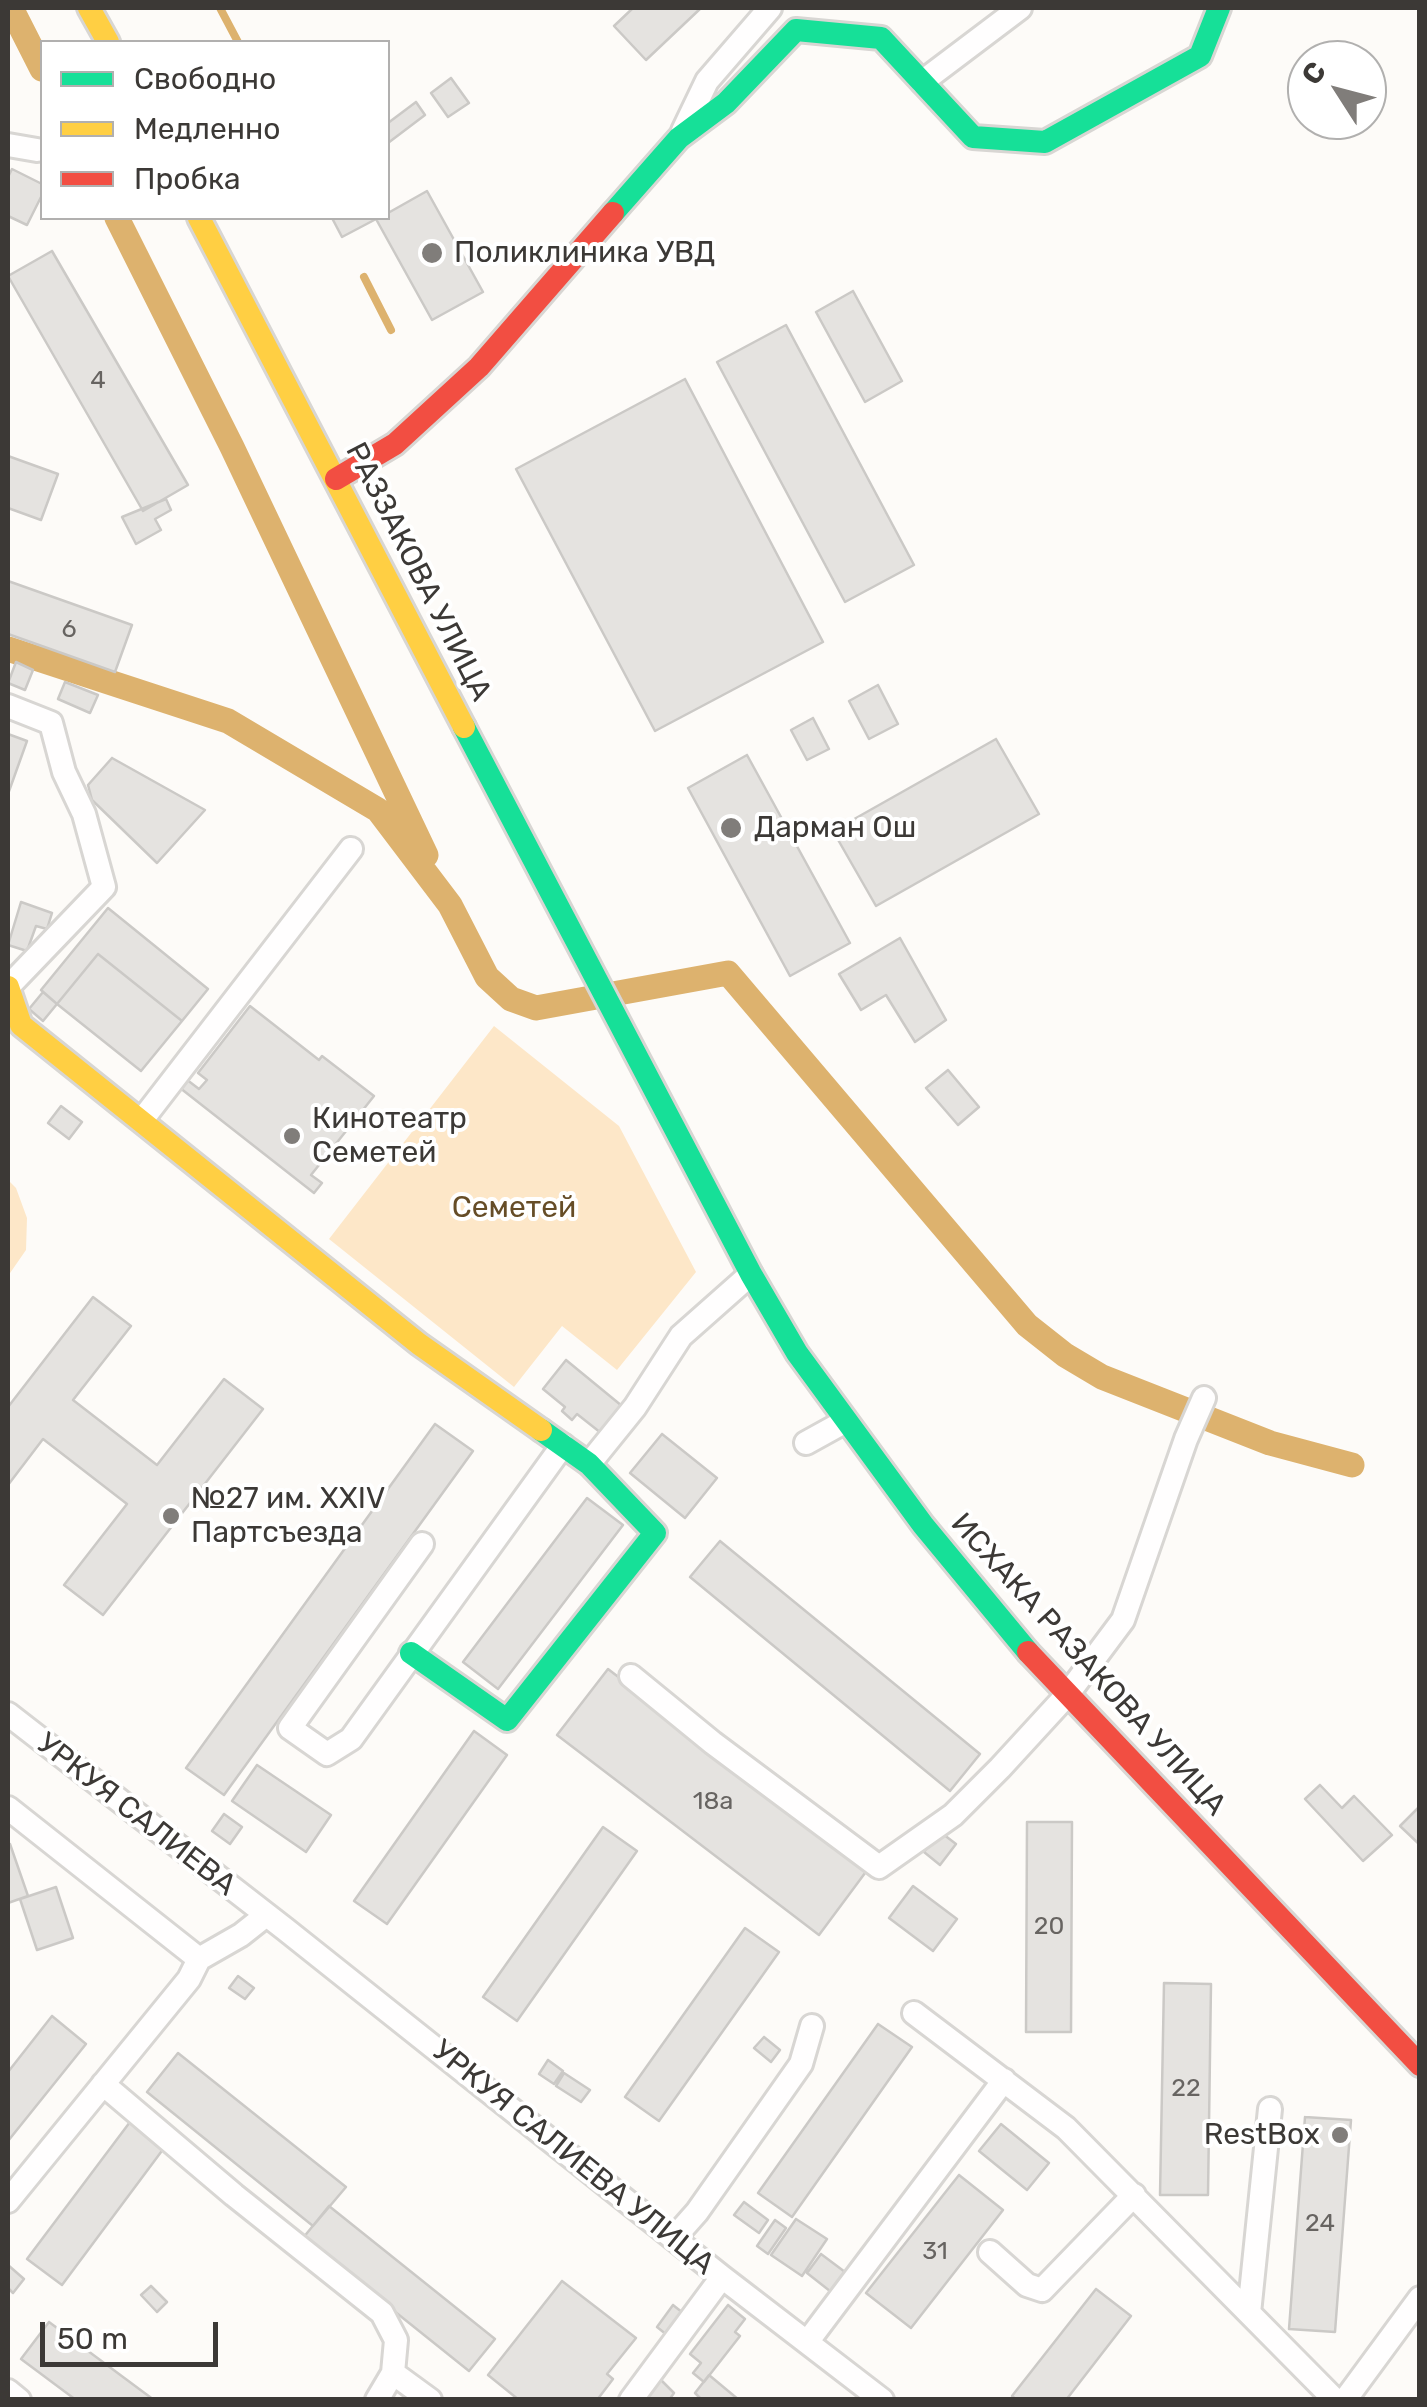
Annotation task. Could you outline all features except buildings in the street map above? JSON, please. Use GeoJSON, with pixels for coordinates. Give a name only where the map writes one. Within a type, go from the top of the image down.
{"type":"FeatureCollection","features":[{"type":"Feature","properties":{"kind":"street"},"geometry":{"type":"LineString","coordinates":[[89,8],[107,40]]}},
{"type":"Feature","properties":{"kind":"street"},"geometry":{"type":"LineString","coordinates":[[679,138],[707,80],[770,8]]}},
{"type":"Feature","properties":{"kind":"street"},"geometry":{"type":"LineString","coordinates":[[922,82],[1020,8]]}},
{"type":"Feature","properties":{"kind":"street"},"geometry":{"type":"LineString","coordinates":[[336,479],[395,444],[479,367],[679,138],[726,103],[796,30],[882,38],[973,137],[1045,142],[1200,56],[1219,8]]}},
{"type":"Feature","properties":{"kind":"street"},"geometry":{"type":"LineString","coordinates":[[8,145],[37,150]]}},
{"type":"Feature","properties":{"kind":"street","name":"РАЗЗАКОВА УЛИЦА"},"geometry":{"type":"LineString","coordinates":[[201,220],[620,1028]]}},
{"type":"Feature","properties":{"kind":"street"},"geometry":{"type":"LineString","coordinates":[[8,706],[51,722],[64,772],[84,814],[104,887],[8,987],[20,1025],[419,1344],[590,1464],[655,1534],[507,1720],[411,1654]]}},
{"type":"Feature","properties":{"kind":"street"},"geometry":{"type":"LineString","coordinates":[[142,1120],[351,849]]}},
{"type":"Feature","properties":{"kind":"street","name":"ИСХАКА РАЗАКОВА УЛИЦА"},"geometry":{"type":"LineString","coordinates":[[620,1028],[750,1274],[797,1353],[922,1525],[1067,1695],[1420,2064]]}},
{"type":"Feature","properties":{"kind":"street"},"geometry":{"type":"LineString","coordinates":[[590,1464],[636,1406],[681,1336],[750,1274]]}},
{"type":"Feature","properties":{"kind":"street"},"geometry":{"type":"LineString","coordinates":[[631,1676],[713,1743],[879,1867],[953,1815],[1067,1695],[1123,1620],[1204,1398]]}},
{"type":"Feature","properties":{"kind":"street"},"geometry":{"type":"LineString","coordinates":[[806,1442],[844,1422]]}},
{"type":"Feature","properties":{"kind":"street"},"geometry":{"type":"LineString","coordinates":[[422,1544],[290,1728],[327,1754],[351,1739],[563,1445]]}},
{"type":"Feature","properties":{"kind":"street","name":"УРКУЯ САЛИЕВА"},"geometry":{"type":"LineString","coordinates":[[8,1714],[265,1916]]}},
{"type":"Feature","properties":{"kind":"street"},"geometry":{"type":"LineString","coordinates":[[8,1808],[199,1960]]}},
{"type":"Feature","properties":{"kind":"street"},"geometry":{"type":"LineString","coordinates":[[8,2201],[189,1979],[199,1960],[241,1936],[265,1916]]}},
{"type":"Feature","properties":{"kind":"street","name":"УРКУЯ САЛИЕВА УЛИЦА"},"geometry":{"type":"LineString","coordinates":[[265,1916],[882,2400]]}},
{"type":"Feature","properties":{"kind":"street"},"geometry":{"type":"LineString","coordinates":[[914,2014],[1066,2128],[1336,2400]]}},
{"type":"Feature","properties":{"kind":"street"},"geometry":{"type":"LineString","coordinates":[[674,2238],[801,2064],[812,2026]]}},
{"type":"Feature","properties":{"kind":"street"},"geometry":{"type":"LineString","coordinates":[[808,2341],[1004,2080]]}},
{"type":"Feature","properties":{"kind":"street"},"geometry":{"type":"LineString","coordinates":[[103,2084],[382,2314],[396,2340],[393,2373],[377,2400]]}},
{"type":"Feature","properties":{"kind":"street"},"geometry":{"type":"LineString","coordinates":[[1248,2314],[1270,2110]]}},
{"type":"Feature","properties":{"kind":"street"},"geometry":{"type":"LineString","coordinates":[[990,2252],[1027,2285],[1042,2290],[1134,2195]]}},
{"type":"Feature","properties":{"kind":"street"},"geometry":{"type":"LineString","coordinates":[[632,2400],[722,2277]]}},
{"type":"Feature","properties":{"kind":"street"},"geometry":{"type":"LineString","coordinates":[[1345,2400],[1420,2298]]}},
{"type":"Feature","properties":{"kind":"street"},"geometry":{"type":"LineString","coordinates":[[393,2373],[430,2400]]}},
{"type":"Feature","properties":{"kind":"street"},"geometry":{"type":"LineString","coordinates":[[8,2391],[19,2400]]}},
{"type":"Feature","properties":{"kind":"green space","name":"Семетей"},"geometry":{"type":"Polygon","coordinates":[[[494,1026],[619,1126],[696,1272],[617,1370],[562,1326],[514,1387],[329,1239],[494,1026]]]}},
{"type":"Feature","properties":{"kind":"green space"},"geometry":{"type":"Polygon","coordinates":[[[8,1180],[16,1188],[27,1218],[26,1250],[8,1276],[8,1180]]]}},
{"type":"Feature","properties":{"kind":"waterway"},"geometry":{"type":"LineString","coordinates":[[11,8],[40,65]]}},
{"type":"Feature","properties":{"kind":"waterway"},"geometry":{"type":"LineString","coordinates":[[220,8],[237,40]]}},
{"type":"Feature","properties":{"kind":"waterway"},"geometry":{"type":"LineString","coordinates":[[118,220],[232,447],[426,855]]}},
{"type":"Feature","properties":{"kind":"waterway"},"geometry":{"type":"LineString","coordinates":[[364,277],[391,330]]}},
{"type":"Feature","properties":{"kind":"waterway"},"geometry":{"type":"LineString","coordinates":[[8,649],[228,721],[378,810],[450,905],[487,977],[511,999],[536,1008],[728,973],[1027,1325],[1065,1355],[1102,1377],[1270,1443],[1352,1465]]}},
{"type":"Feature","properties":{"kind":"traffic: fast"},"geometry":{"type":"LineString","coordinates":[[613,213],[679,138],[726,103],[796,30],[881,38],[973,137],[1045,142],[1200,56],[1219,8]]}},
{"type":"Feature","properties":{"kind":"traffic: fast"},"geometry":{"type":"LineString","coordinates":[[464,727],[751,1274],[797,1353],[923,1525],[1028,1652]]}},
{"type":"Feature","properties":{"kind":"traffic: fast"},"geometry":{"type":"LineString","coordinates":[[411,1653],[507,1720],[655,1533],[589,1464],[541,1430]]}},
{"type":"Feature","properties":{"kind":"traffic: slow"},"geometry":{"type":"LineString","coordinates":[[89,8],[107,40]]}},
{"type":"Feature","properties":{"kind":"traffic: slow"},"geometry":{"type":"LineString","coordinates":[[200,220],[464,727]]}},
{"type":"Feature","properties":{"kind":"traffic: slow"},"geometry":{"type":"LineString","coordinates":[[8,987],[21,1025],[419,1344],[541,1430]]}},
{"type":"Feature","properties":{"kind":"traffic: jam"},"geometry":{"type":"LineString","coordinates":[[336,479],[395,444],[479,367],[613,213]]}},
{"type":"Feature","properties":{"kind":"traffic: jam"},"geometry":{"type":"LineString","coordinates":[[1028,1652],[1420,2065]]}},
{"type":"Feature","properties":{"kind":"place","name":"Поликлиника УВД"},"geometry":{"type":"Point","coordinates":[432,253]}},
{"type":"Feature","properties":{"kind":"place","name":"Дарман Ош"},"geometry":{"type":"Point","coordinates":[731,828]}},
{"type":"Feature","properties":{"kind":"place","name":"Кинотеатр Семетей"},"geometry":{"type":"Point","coordinates":[292,1136]}},
{"type":"Feature","properties":{"kind":"place","name":"№27 им. XXIV Партсъезда"},"geometry":{"type":"Point","coordinates":[171,1516]}},
{"type":"Feature","properties":{"kind":"place","name":"RestBox"},"geometry":{"type":"Point","coordinates":[1340,2135]}}]}
